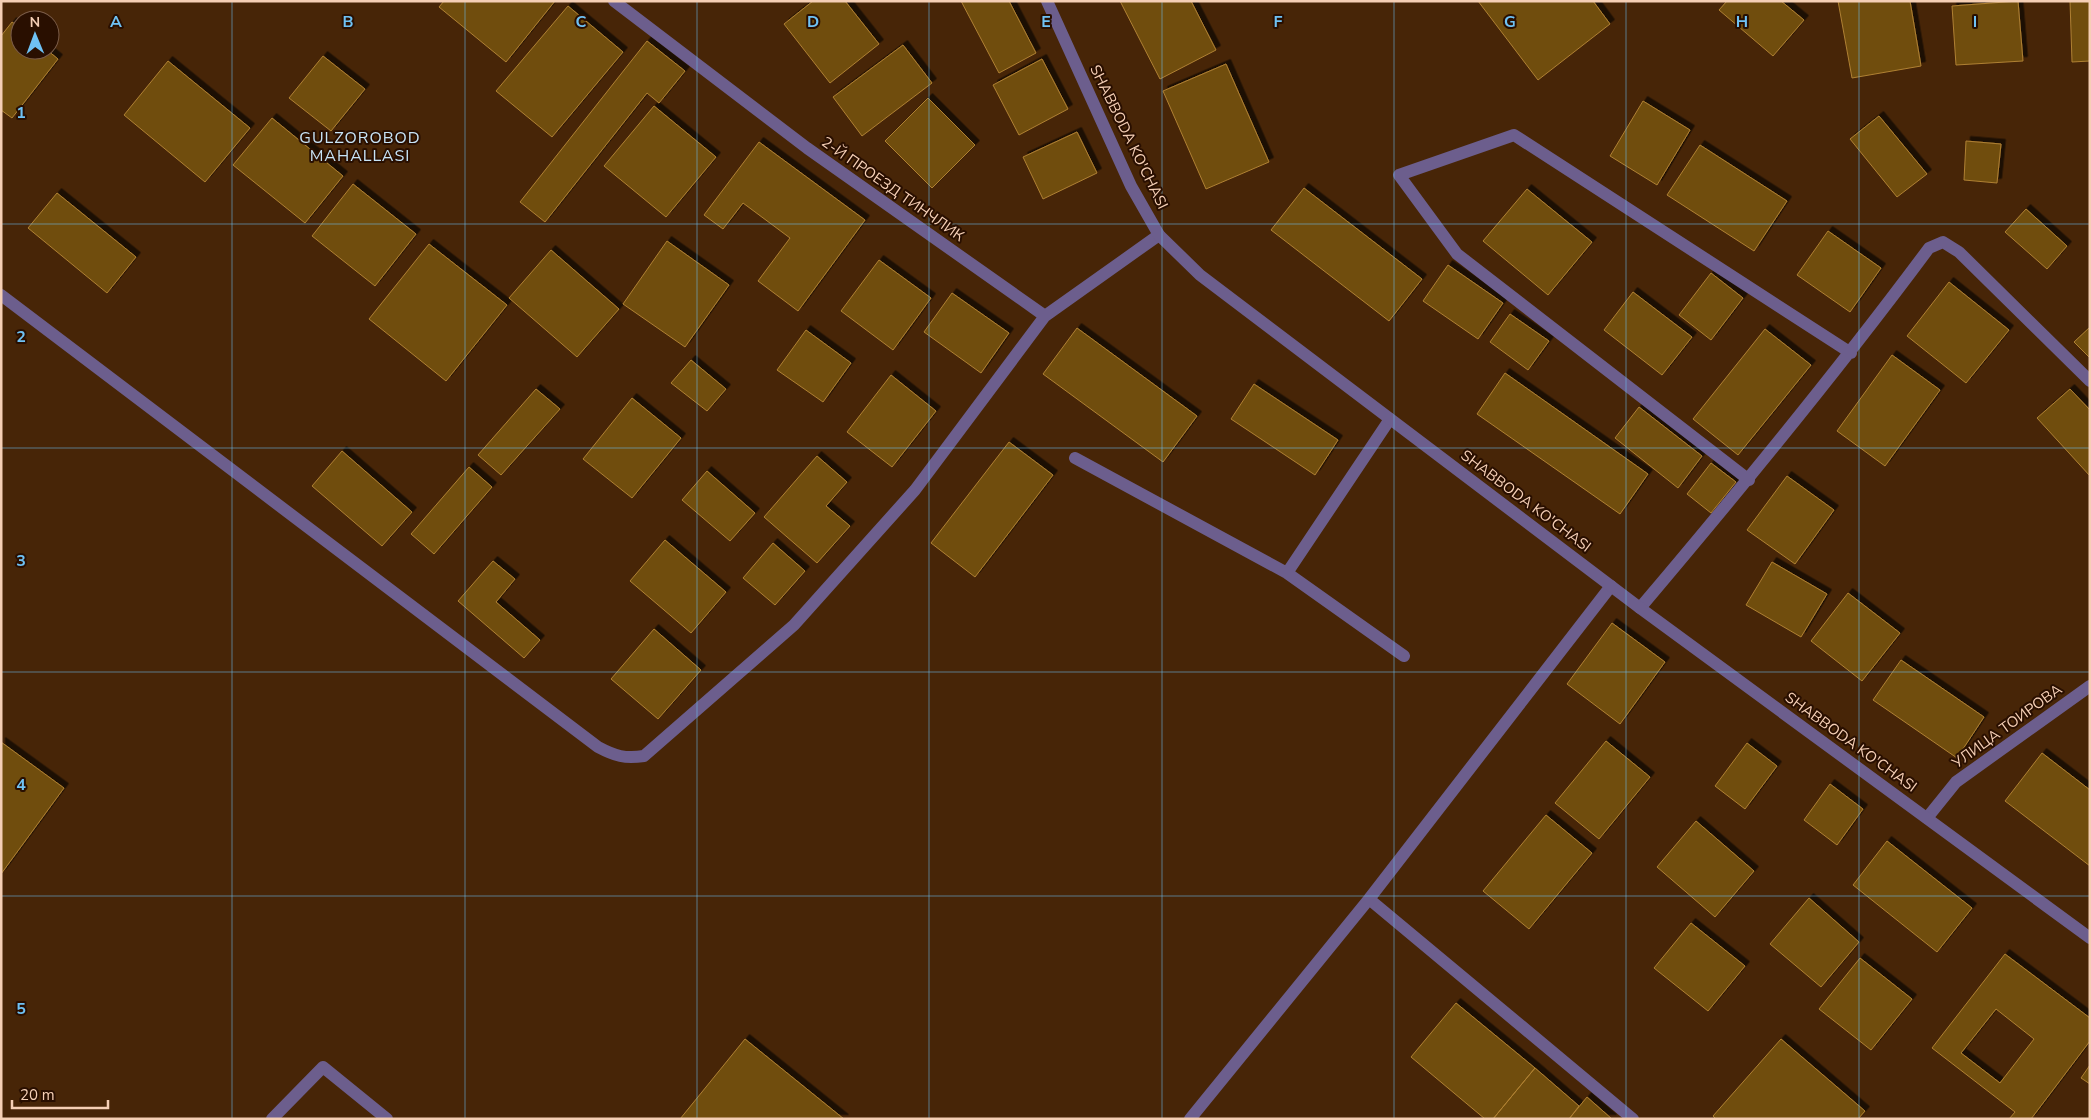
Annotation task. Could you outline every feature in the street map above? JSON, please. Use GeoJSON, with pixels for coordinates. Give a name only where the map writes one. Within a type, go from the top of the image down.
{"type":"FeatureCollection","features":[{"type":"Feature","properties":{"kind":"street","name":"2-Й ПРОЕЗД ТИНЧЛИК"},"geometry":{"type":"LineString","coordinates":[[614,1],[807,148],[1045,316]]}},
{"type":"Feature","properties":{"kind":"street","name":"SHABBODA KO'CHASI"},"geometry":{"type":"LineString","coordinates":[[1047,1],[1131,186],[1159,235],[1200,275],[1610,586],[2090,938]]}},
{"type":"Feature","properties":{"kind":"street"},"geometry":{"type":"LineString","coordinates":[[1749,480],[1457,254],[1398,175],[1514,135],[1851,353]]}},
{"type":"Feature","properties":{"kind":"street"},"geometry":{"type":"LineString","coordinates":[[1,295],[598,747],[614,756],[634,758],[644,756],[794,624],[915,490],[1045,316],[1159,235]]}},
{"type":"Feature","properties":{"kind":"street"},"geometry":{"type":"LineString","coordinates":[[1640,608],[1749,480],[1851,353],[1929,248],[1943,242],[1959,252],[2090,381]]}},
{"type":"Feature","properties":{"kind":"street"},"geometry":{"type":"LineString","coordinates":[[1287,573],[1390,419]]}},
{"type":"Feature","properties":{"kind":"street"},"geometry":{"type":"LineString","coordinates":[[1075,458],[1287,573],[1404,656]]}},
{"type":"Feature","properties":{"kind":"street"},"geometry":{"type":"LineString","coordinates":[[1190,1119],[1369,899],[1610,586]]}},
{"type":"Feature","properties":{"kind":"street","name":"УЛИЦА ТОИРОВА"},"geometry":{"type":"LineString","coordinates":[[1927,818],[1956,782],[2090,686]]}},
{"type":"Feature","properties":{"kind":"street"},"geometry":{"type":"LineString","coordinates":[[1369,899],[1633,1119]]}},
{"type":"Feature","properties":{"kind":"street"},"geometry":{"type":"LineString","coordinates":[[272,1119],[323,1067],[387,1119]]}},
{"type":"Feature","properties":{"kind":"building"},"geometry":{"type":"Polygon","coordinates":[[[444,1],[555,1],[506,62],[439,7],[444,1]]]}},
{"type":"Feature","properties":{"kind":"building"},"geometry":{"type":"Polygon","coordinates":[[[813,1],[845,1],[879,44],[830,83],[784,24],[813,1]]]}},
{"type":"Feature","properties":{"kind":"building"},"geometry":{"type":"Polygon","coordinates":[[[961,1],[1009,1],[1036,53],[999,73],[961,1]]]}},
{"type":"Feature","properties":{"kind":"building"},"geometry":{"type":"Polygon","coordinates":[[[1120,1],[1191,1],[1216,50],[1160,79],[1120,1]]]}},
{"type":"Feature","properties":{"kind":"building"},"geometry":{"type":"Polygon","coordinates":[[[1478,1],[1593,1],[1610,24],[1538,80],[1478,1]]]}},
{"type":"Feature","properties":{"kind":"building"},"geometry":{"type":"Polygon","coordinates":[[[1727,1],[1781,1],[1804,20],[1773,56],[1719,10],[1727,1]]]}},
{"type":"Feature","properties":{"kind":"building"},"geometry":{"type":"Polygon","coordinates":[[[1838,1],[1910,1],[1921,66],[1852,78],[1838,1]]]}},
{"type":"Feature","properties":{"kind":"building"},"geometry":{"type":"Polygon","coordinates":[[[2018,1],[2023,61],[1956,65],[1952,6],[2018,1]]]}},
{"type":"Feature","properties":{"kind":"building"},"geometry":{"type":"Polygon","coordinates":[[[2070,1],[2090,1],[2090,61],[2072,62],[2070,1]]]}},
{"type":"Feature","properties":{"kind":"building"},"geometry":{"type":"Polygon","coordinates":[[[568,6],[623,52],[552,137],[496,91],[568,6]]]}},
{"type":"Feature","properties":{"kind":"building"},"geometry":{"type":"Polygon","coordinates":[[[10,25],[10,60],[57,60],[12,118],[1,110],[1,36],[10,25]]]}},
{"type":"Feature","properties":{"kind":"building"},"geometry":{"type":"Polygon","coordinates":[[[647,41],[685,71],[659,103],[647,93],[545,222],[520,202],[647,41]]]}},
{"type":"Feature","properties":{"kind":"building"},"geometry":{"type":"Polygon","coordinates":[[[903,45],[932,83],[862,136],[833,97],[903,45]]]}},
{"type":"Feature","properties":{"kind":"building"},"geometry":{"type":"Polygon","coordinates":[[[323,56],[365,89],[331,131],[289,98],[323,56]]]}},
{"type":"Feature","properties":{"kind":"building"},"geometry":{"type":"Polygon","coordinates":[[[1042,59],[1068,109],[1019,135],[993,85],[1042,59]]]}},
{"type":"Feature","properties":{"kind":"building"},"geometry":{"type":"Polygon","coordinates":[[[168,61],[250,128],[205,182],[124,115],[168,61]]]}},
{"type":"Feature","properties":{"kind":"building"},"geometry":{"type":"Polygon","coordinates":[[[1226,64],[1269,162],[1206,189],[1163,91],[1226,64]]]}},
{"type":"Feature","properties":{"kind":"building"},"geometry":{"type":"Polygon","coordinates":[[[928,98],[975,145],[932,188],[885,141],[928,98]]]}},
{"type":"Feature","properties":{"kind":"building"},"geometry":{"type":"Polygon","coordinates":[[[1643,101],[1690,130],[1657,185],[1610,156],[1643,101]]]}},
{"type":"Feature","properties":{"kind":"building"},"geometry":{"type":"Polygon","coordinates":[[[654,106],[716,157],[666,217],[604,166],[654,106]]]}},
{"type":"Feature","properties":{"kind":"building"},"geometry":{"type":"Polygon","coordinates":[[[1879,116],[1927,174],[1897,197],[1850,139],[1879,116]]]}},
{"type":"Feature","properties":{"kind":"building"},"geometry":{"type":"Polygon","coordinates":[[[272,118],[343,176],[305,223],[233,165],[272,118]]]}},
{"type":"Feature","properties":{"kind":"building"},"geometry":{"type":"Polygon","coordinates":[[[1077,132],[1097,173],[1043,199],[1023,157],[1077,132]]]}},
{"type":"Feature","properties":{"kind":"building"},"geometry":{"type":"Polygon","coordinates":[[[1966,141],[2001,144],[1997,183],[1964,180],[1966,141]]]}},
{"type":"Feature","properties":{"kind":"building"},"geometry":{"type":"Polygon","coordinates":[[[759,142],[865,220],[798,311],[758,281],[790,238],[743,203],[723,229],[704,215],[759,142]]]}},
{"type":"Feature","properties":{"kind":"building"},"geometry":{"type":"Polygon","coordinates":[[[1700,145],[1787,201],[1754,251],[1667,195],[1700,145]]]}},
{"type":"Feature","properties":{"kind":"building"},"geometry":{"type":"Polygon","coordinates":[[[353,184],[416,234],[375,286],[312,236],[353,184]]]}},
{"type":"Feature","properties":{"kind":"building"},"geometry":{"type":"Polygon","coordinates":[[[1304,188],[1422,279],[1389,321],[1271,230],[1304,188]]]}},
{"type":"Feature","properties":{"kind":"building"},"geometry":{"type":"Polygon","coordinates":[[[1527,189],[1592,242],[1548,295],[1483,241],[1527,189]]]}},
{"type":"Feature","properties":{"kind":"building"},"geometry":{"type":"Polygon","coordinates":[[[57,193],[136,257],[107,293],[28,228],[57,193]]]}},
{"type":"Feature","properties":{"kind":"building"},"geometry":{"type":"Polygon","coordinates":[[[2026,209],[2067,246],[2047,269],[2005,232],[2026,209]]]}},
{"type":"Feature","properties":{"kind":"building"},"geometry":{"type":"Polygon","coordinates":[[[1828,231],[1881,268],[1850,312],[1797,275],[1828,231]]]}},
{"type":"Feature","properties":{"kind":"building"},"geometry":{"type":"Polygon","coordinates":[[[667,241],[729,285],[685,347],[623,304],[667,241]]]}},
{"type":"Feature","properties":{"kind":"building"},"geometry":{"type":"Polygon","coordinates":[[[429,244],[507,305],[446,381],[369,319],[429,244]]]}},
{"type":"Feature","properties":{"kind":"building"},"geometry":{"type":"Polygon","coordinates":[[[551,250],[619,309],[577,357],[509,298],[551,250]]]}},
{"type":"Feature","properties":{"kind":"building"},"geometry":{"type":"Polygon","coordinates":[[[879,260],[931,298],[893,350],[841,311],[879,260]]]}},
{"type":"Feature","properties":{"kind":"building"},"geometry":{"type":"Polygon","coordinates":[[[1448,265],[1503,303],[1478,339],[1423,301],[1448,265]]]}},
{"type":"Feature","properties":{"kind":"building"},"geometry":{"type":"Polygon","coordinates":[[[1711,273],[1743,298],[1711,340],[1679,315],[1711,273]]]}},
{"type":"Feature","properties":{"kind":"building"},"geometry":{"type":"Polygon","coordinates":[[[1949,282],[2009,330],[1966,383],[1907,336],[1949,282]]]}},
{"type":"Feature","properties":{"kind":"building"},"geometry":{"type":"Polygon","coordinates":[[[1633,292],[1692,337],[1662,375],[1604,330],[1633,292]]]}},
{"type":"Feature","properties":{"kind":"building"},"geometry":{"type":"Polygon","coordinates":[[[952,293],[1009,333],[981,373],[924,332],[952,293]]]}},
{"type":"Feature","properties":{"kind":"building"},"geometry":{"type":"Polygon","coordinates":[[[1510,314],[1549,341],[1528,370],[1490,342],[1510,314]]]}},
{"type":"Feature","properties":{"kind":"building"},"geometry":{"type":"Polygon","coordinates":[[[2090,327],[2090,358],[2074,342],[2090,327]]]}},
{"type":"Feature","properties":{"kind":"building"},"geometry":{"type":"Polygon","coordinates":[[[1077,328],[1197,416],[1163,462],[1043,374],[1077,328]]]}},
{"type":"Feature","properties":{"kind":"building"},"geometry":{"type":"Polygon","coordinates":[[[1765,329],[1811,365],[1738,455],[1693,419],[1765,329]]]}},
{"type":"Feature","properties":{"kind":"building"},"geometry":{"type":"Polygon","coordinates":[[[806,330],[851,363],[823,402],[777,370],[806,330]]]}},
{"type":"Feature","properties":{"kind":"building"},"geometry":{"type":"Polygon","coordinates":[[[1892,355],[1940,390],[1885,466],[1837,431],[1892,355]]]}},
{"type":"Feature","properties":{"kind":"building"},"geometry":{"type":"Polygon","coordinates":[[[691,360],[726,389],[707,411],[671,383],[691,360]]]}},
{"type":"Feature","properties":{"kind":"building"},"geometry":{"type":"Polygon","coordinates":[[[1505,373],[1648,474],[1620,514],[1477,414],[1505,373]]]}},
{"type":"Feature","properties":{"kind":"building"},"geometry":{"type":"Polygon","coordinates":[[[891,375],[936,411],[892,467],[847,432],[891,375]]]}},
{"type":"Feature","properties":{"kind":"building"},"geometry":{"type":"Polygon","coordinates":[[[1254,384],[1338,440],[1315,475],[1231,419],[1254,384]]]}},
{"type":"Feature","properties":{"kind":"building"},"geometry":{"type":"Polygon","coordinates":[[[536,389],[560,409],[501,475],[478,455],[536,389]]]}},
{"type":"Feature","properties":{"kind":"building"},"geometry":{"type":"Polygon","coordinates":[[[2070,389],[2090,410],[2090,476],[2037,418],[2070,389]]]}},
{"type":"Feature","properties":{"kind":"building"},"geometry":{"type":"Polygon","coordinates":[[[632,398],[681,438],[632,498],[583,459],[632,398]]]}},
{"type":"Feature","properties":{"kind":"building"},"geometry":{"type":"Polygon","coordinates":[[[1639,407],[1702,456],[1678,488],[1615,438],[1639,407]]]}},
{"type":"Feature","properties":{"kind":"building"},"geometry":{"type":"Polygon","coordinates":[[[1009,442],[1053,475],[975,577],[931,543],[1009,442]]]}},
{"type":"Feature","properties":{"kind":"building"},"geometry":{"type":"Polygon","coordinates":[[[342,451],[412,512],[382,546],[312,486],[342,451]]]}},
{"type":"Feature","properties":{"kind":"building"},"geometry":{"type":"Polygon","coordinates":[[[817,456],[847,482],[826,506],[850,526],[817,563],[764,517],[817,456]]]}},
{"type":"Feature","properties":{"kind":"building"},"geometry":{"type":"Polygon","coordinates":[[[1711,463],[1736,482],[1711,513],[1687,494],[1711,463]]]}},
{"type":"Feature","properties":{"kind":"building"},"geometry":{"type":"Polygon","coordinates":[[[469,467],[492,487],[434,554],[411,534],[469,467]]]}},
{"type":"Feature","properties":{"kind":"building"},"geometry":{"type":"Polygon","coordinates":[[[707,471],[755,513],[730,541],[682,500],[707,471]]]}},
{"type":"Feature","properties":{"kind":"building"},"geometry":{"type":"Polygon","coordinates":[[[1787,476],[1834,510],[1795,564],[1747,530],[1787,476]]]}},
{"type":"Feature","properties":{"kind":"building"},"geometry":{"type":"Polygon","coordinates":[[[665,540],[726,592],[691,633],[630,581],[665,540]]]}},
{"type":"Feature","properties":{"kind":"building"},"geometry":{"type":"Polygon","coordinates":[[[773,543],[805,571],[775,605],[743,578],[773,543]]]}},
{"type":"Feature","properties":{"kind":"building"},"geometry":{"type":"Polygon","coordinates":[[[493,561],[515,579],[496,602],[540,640],[524,658],[458,601],[493,561]]]}},
{"type":"Feature","properties":{"kind":"building"},"geometry":{"type":"Polygon","coordinates":[[[1772,562],[1827,594],[1801,637],[1746,605],[1772,562]]]}},
{"type":"Feature","properties":{"kind":"building"},"geometry":{"type":"Polygon","coordinates":[[[1848,593],[1900,633],[1862,681],[1811,641],[1848,593]]]}},
{"type":"Feature","properties":{"kind":"building"},"geometry":{"type":"Polygon","coordinates":[[[1612,623],[1665,662],[1620,724],[1567,684],[1612,623]]]}},
{"type":"Feature","properties":{"kind":"building"},"geometry":{"type":"Polygon","coordinates":[[[654,629],[701,670],[658,719],[611,679],[654,629]]]}},
{"type":"Feature","properties":{"kind":"building"},"geometry":{"type":"Polygon","coordinates":[[[1901,660],[1984,717],[1957,758],[1873,700],[1901,660]]]}},
{"type":"Feature","properties":{"kind":"building"},"geometry":{"type":"Polygon","coordinates":[[[1606,741],[1650,777],[1599,839],[1555,803],[1606,741]]]}},
{"type":"Feature","properties":{"kind":"building"},"geometry":{"type":"Polygon","coordinates":[[[1,742],[64,788],[1,874],[1,742]]]}},
{"type":"Feature","properties":{"kind":"building"},"geometry":{"type":"Polygon","coordinates":[[[1747,743],[1777,766],[1745,809],[1715,786],[1747,743]]]}},
{"type":"Feature","properties":{"kind":"building"},"geometry":{"type":"Polygon","coordinates":[[[2042,753],[2090,790],[2090,866],[2005,801],[2042,753]]]}},
{"type":"Feature","properties":{"kind":"building"},"geometry":{"type":"Polygon","coordinates":[[[1830,784],[1863,809],[1837,845],[1804,820],[1830,784]]]}},
{"type":"Feature","properties":{"kind":"building"},"geometry":{"type":"Polygon","coordinates":[[[1546,815],[1592,853],[1529,929],[1483,891],[1546,815]]]}},
{"type":"Feature","properties":{"kind":"building"},"geometry":{"type":"Polygon","coordinates":[[[1696,821],[1754,871],[1715,917],[1657,867],[1696,821]]]}},
{"type":"Feature","properties":{"kind":"building"},"geometry":{"type":"Polygon","coordinates":[[[1887,841],[1972,908],[1937,952],[1853,885],[1887,841]]]}},
{"type":"Feature","properties":{"kind":"building"},"geometry":{"type":"Polygon","coordinates":[[[1809,898],[1859,942],[1821,987],[1770,944],[1809,898]]]}},
{"type":"Feature","properties":{"kind":"building"},"geometry":{"type":"Polygon","coordinates":[[[1691,923],[1745,966],[1708,1011],[1654,968],[1691,923]]]}},
{"type":"Feature","properties":{"kind":"building"},"geometry":{"type":"Polygon","coordinates":[[[2005,954],[2090,1018],[2090,1041],[2031,1119],[2009,1119],[2015,1112],[1932,1048],[2005,954]],[[1996,1009],[1961,1053],[2000,1083],[2034,1039],[1996,1009]]]}},
{"type":"Feature","properties":{"kind":"building"},"geometry":{"type":"Polygon","coordinates":[[[1860,958],[1912,999],[1871,1050],[1819,1009],[1860,958]]]}},
{"type":"Feature","properties":{"kind":"building"},"geometry":{"type":"Polygon","coordinates":[[[1456,1003],[1535,1068],[1493,1119],[1485,1119],[1411,1057],[1456,1003]]]}},
{"type":"Feature","properties":{"kind":"building"},"geometry":{"type":"Polygon","coordinates":[[[745,1039],[844,1119],[680,1119],[745,1039]]]}},
{"type":"Feature","properties":{"kind":"building"},"geometry":{"type":"Polygon","coordinates":[[[1781,1039],[1865,1111],[1858,1119],[1716,1119],[1713,1116],[1781,1039]]]}},
{"type":"Feature","properties":{"kind":"building"},"geometry":{"type":"Polygon","coordinates":[[[2090,1065],[2090,1084],[2081,1078],[2090,1065]]]}},
{"type":"Feature","properties":{"kind":"building"},"geometry":{"type":"Polygon","coordinates":[[[1535,1068],[1579,1106],[1569,1119],[1493,1119],[1535,1068]]]}},
{"type":"Feature","properties":{"kind":"building"},"geometry":{"type":"Polygon","coordinates":[[[1587,1097],[1612,1119],[1569,1119],[1587,1097]]]}},
{"type":"Feature","properties":{"kind":"district","name":"GULZOROBOD MAHALLASI"},"geometry":{"type":"Point","coordinates":[360,146]}}]}
